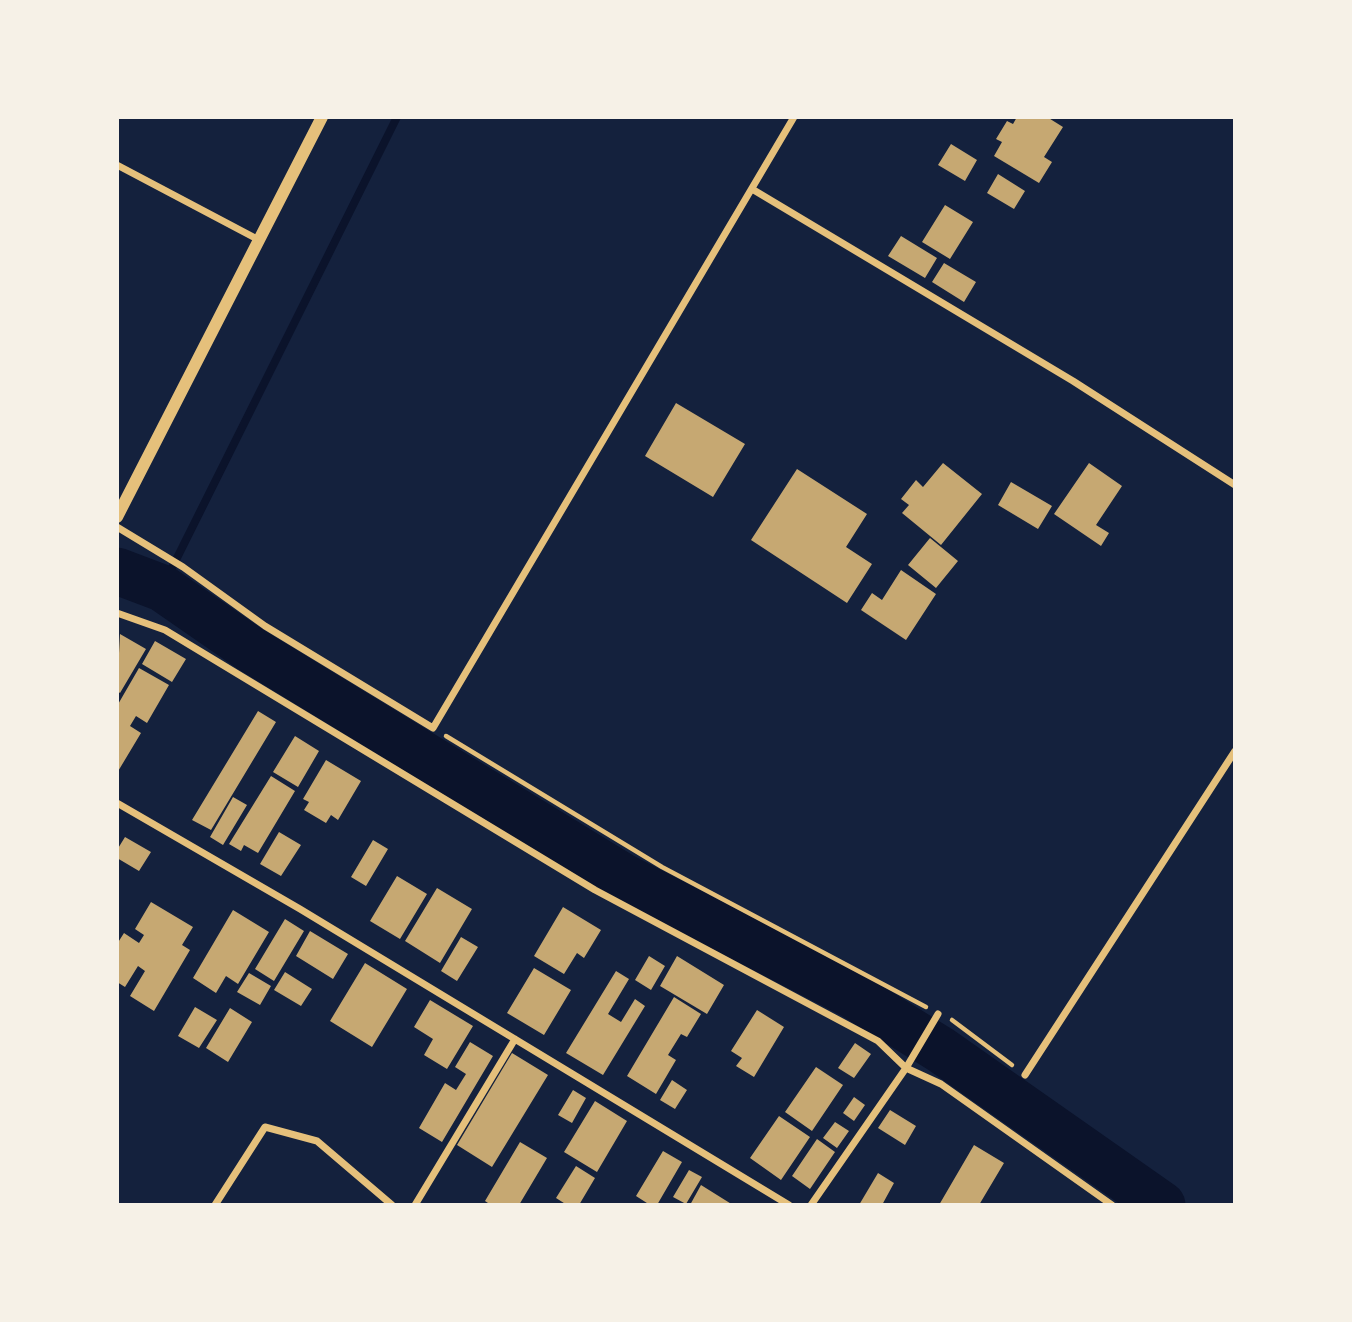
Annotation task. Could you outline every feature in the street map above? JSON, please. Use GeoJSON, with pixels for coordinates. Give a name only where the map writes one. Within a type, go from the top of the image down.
{"type":"FeatureCollection","features":[{"type":"Feature","properties":{"kind":"street"},"geometry":{"type":"LineString","coordinates":[[117,517],[322,117]]}},
{"type":"Feature","properties":{"kind":"street"},"geometry":{"type":"LineString","coordinates":[[117,527],[183,567],[265,626],[433,728],[794,117]]}},
{"type":"Feature","properties":{"kind":"street"},"geometry":{"type":"LineString","coordinates":[[117,165],[259,240]]}},
{"type":"Feature","properties":{"kind":"street"},"geometry":{"type":"LineString","coordinates":[[752,189],[1073,380],[1235,485]]}},
{"type":"Feature","properties":{"kind":"street"},"geometry":{"type":"LineString","coordinates":[[117,613],[165,630],[595,890],[878,1041],[906,1068],[941,1084],[1112,1205]]}},
{"type":"Feature","properties":{"kind":"street"},"geometry":{"type":"LineString","coordinates":[[1025,1075],[1235,751]]}},
{"type":"Feature","properties":{"kind":"street"},"geometry":{"type":"LineString","coordinates":[[117,803],[789,1205]]}},
{"type":"Feature","properties":{"kind":"street"},"geometry":{"type":"LineString","coordinates":[[811,1205],[906,1068],[938,1014]]}},
{"type":"Feature","properties":{"kind":"street"},"geometry":{"type":"LineString","coordinates":[[415,1205],[515,1039]]}},
{"type":"Feature","properties":{"kind":"street"},"geometry":{"type":"LineString","coordinates":[[215,1205],[265,1126],[317,1141],[392,1205]]}},
{"type":"Feature","properties":{"kind":"path"},"geometry":{"type":"LineString","coordinates":[[433,728],[662,867],[948,1017],[1025,1075]]}},
{"type":"Feature","properties":{"kind":"building"},"geometry":{"type":"Polygon","coordinates":[[[1017,117],[1047,117],[1063,127],[1044,157],[1052,162],[1039,183],[994,156],[1002,142],[996,139],[1007,121],[1013,124],[1017,117]]]}},
{"type":"Feature","properties":{"kind":"building"},"geometry":{"type":"Polygon","coordinates":[[[951,144],[977,160],[965,181],[938,165],[951,144]]]}},
{"type":"Feature","properties":{"kind":"building"},"geometry":{"type":"Polygon","coordinates":[[[998,174],[1025,191],[1014,209],[987,193],[998,174]]]}},
{"type":"Feature","properties":{"kind":"building"},"geometry":{"type":"Polygon","coordinates":[[[945,205],[973,222],[950,259],[922,242],[945,205]]]}},
{"type":"Feature","properties":{"kind":"building"},"geometry":{"type":"Polygon","coordinates":[[[901,236],[937,258],[925,278],[888,256],[901,236]]]}},
{"type":"Feature","properties":{"kind":"building"},"geometry":{"type":"Polygon","coordinates":[[[944,263],[976,282],[964,302],[932,282],[944,263]]]}},
{"type":"Feature","properties":{"kind":"building"},"geometry":{"type":"Polygon","coordinates":[[[676,403],[745,444],[713,497],[645,456],[676,403]]]}},
{"type":"Feature","properties":{"kind":"building"},"geometry":{"type":"Polygon","coordinates":[[[943,463],[982,494],[941,545],[902,513],[909,505],[901,499],[916,480],[923,487],[943,463]]]}},
{"type":"Feature","properties":{"kind":"building"},"geometry":{"type":"Polygon","coordinates":[[[1089,463],[1122,486],[1096,525],[1109,533],[1101,546],[1054,514],[1089,463]]]}},
{"type":"Feature","properties":{"kind":"building"},"geometry":{"type":"Polygon","coordinates":[[[797,469],[867,514],[846,547],[872,564],[847,603],[751,540],[797,469]]]}},
{"type":"Feature","properties":{"kind":"building"},"geometry":{"type":"Polygon","coordinates":[[[1011,482],[1052,506],[1038,529],[998,505],[1011,482]]]}},
{"type":"Feature","properties":{"kind":"building"},"geometry":{"type":"Polygon","coordinates":[[[930,538],[958,561],[936,588],[908,565],[930,538]]]}},
{"type":"Feature","properties":{"kind":"building"},"geometry":{"type":"Polygon","coordinates":[[[901,570],[936,594],[906,640],[861,610],[872,593],[882,600],[901,570]]]}},
{"type":"Feature","properties":{"kind":"building"},"geometry":{"type":"Polygon","coordinates":[[[120,634],[146,649],[120,693],[117,691],[120,634]]]}},
{"type":"Feature","properties":{"kind":"building"},"geometry":{"type":"Polygon","coordinates":[[[155,641],[186,659],[172,682],[142,664],[155,641]]]}},
{"type":"Feature","properties":{"kind":"building"},"geometry":{"type":"Polygon","coordinates":[[[139,668],[169,685],[147,723],[136,716],[130,726],[141,733],[117,773],[117,706],[139,668]]]}},
{"type":"Feature","properties":{"kind":"building"},"geometry":{"type":"Polygon","coordinates":[[[258,711],[276,722],[211,830],[192,820],[258,711]]]}},
{"type":"Feature","properties":{"kind":"building"},"geometry":{"type":"Polygon","coordinates":[[[295,736],[319,751],[298,787],[273,772],[295,736]]]}},
{"type":"Feature","properties":{"kind":"building"},"geometry":{"type":"Polygon","coordinates":[[[326,760],[361,781],[338,820],[331,815],[326,823],[304,810],[309,802],[303,799],[326,760]]]}},
{"type":"Feature","properties":{"kind":"building"},"geometry":{"type":"Polygon","coordinates":[[[271,776],[295,791],[258,853],[244,845],[241,851],[229,844],[271,776]]]}},
{"type":"Feature","properties":{"kind":"building"},"geometry":{"type":"Polygon","coordinates":[[[233,797],[247,805],[223,845],[210,837],[233,797]]]}},
{"type":"Feature","properties":{"kind":"building"},"geometry":{"type":"Polygon","coordinates":[[[279,832],[301,845],[281,876],[260,864],[279,832]]]}},
{"type":"Feature","properties":{"kind":"building"},"geometry":{"type":"Polygon","coordinates":[[[125,837],[151,852],[139,871],[117,858],[117,850],[125,837]]]}},
{"type":"Feature","properties":{"kind":"building"},"geometry":{"type":"Polygon","coordinates":[[[373,840],[388,849],[366,886],[351,877],[373,840]]]}},
{"type":"Feature","properties":{"kind":"building"},"geometry":{"type":"Polygon","coordinates":[[[397,876],[427,894],[400,939],[370,921],[397,876]]]}},
{"type":"Feature","properties":{"kind":"building"},"geometry":{"type":"Polygon","coordinates":[[[437,888],[472,909],[440,963],[405,941],[437,888]]]}},
{"type":"Feature","properties":{"kind":"building"},"geometry":{"type":"Polygon","coordinates":[[[151,902],[193,927],[182,945],[190,950],[154,1011],[130,996],[145,971],[138,966],[125,987],[117,982],[117,944],[124,933],[139,943],[144,935],[135,929],[151,902]]]}},
{"type":"Feature","properties":{"kind":"building"},"geometry":{"type":"Polygon","coordinates":[[[563,907],[601,930],[584,958],[577,953],[564,974],[534,956],[563,907]]]}},
{"type":"Feature","properties":{"kind":"building"},"geometry":{"type":"Polygon","coordinates":[[[233,910],[269,932],[238,984],[226,976],[216,993],[193,978],[233,910]]]}},
{"type":"Feature","properties":{"kind":"building"},"geometry":{"type":"Polygon","coordinates":[[[285,919],[304,931],[274,981],[255,969],[285,919]]]}},
{"type":"Feature","properties":{"kind":"building"},"geometry":{"type":"Polygon","coordinates":[[[310,931],[348,954],[333,979],[296,956],[310,931]]]}},
{"type":"Feature","properties":{"kind":"building"},"geometry":{"type":"Polygon","coordinates":[[[461,937],[478,947],[457,981],[441,971],[461,937]]]}},
{"type":"Feature","properties":{"kind":"building"},"geometry":{"type":"Polygon","coordinates":[[[649,956],[665,966],[651,990],[635,980],[649,956]]]}},
{"type":"Feature","properties":{"kind":"building"},"geometry":{"type":"Polygon","coordinates":[[[677,956],[724,985],[707,1014],[660,986],[677,956]]]}},
{"type":"Feature","properties":{"kind":"building"},"geometry":{"type":"Polygon","coordinates":[[[365,963],[407,989],[372,1047],[330,1021],[365,963]]]}},
{"type":"Feature","properties":{"kind":"building"},"geometry":{"type":"Polygon","coordinates":[[[534,968],[571,990],[544,1035],[507,1013],[534,968]]]}},
{"type":"Feature","properties":{"kind":"building"},"geometry":{"type":"Polygon","coordinates":[[[616,971],[629,979],[608,1014],[621,1022],[635,999],[645,1006],[603,1075],[566,1053],[616,971]]]}},
{"type":"Feature","properties":{"kind":"building"},"geometry":{"type":"Polygon","coordinates":[[[285,972],[312,989],[301,1006],[274,990],[285,972]]]}},
{"type":"Feature","properties":{"kind":"building"},"geometry":{"type":"Polygon","coordinates":[[[249,973],[271,986],[260,1005],[237,992],[249,973]]]}},
{"type":"Feature","properties":{"kind":"building"},"geometry":{"type":"Polygon","coordinates":[[[674,997],[701,1014],[687,1037],[681,1034],[668,1055],[676,1060],[656,1094],[627,1076],[674,997]]]}},
{"type":"Feature","properties":{"kind":"building"},"geometry":{"type":"Polygon","coordinates":[[[430,1000],[473,1026],[447,1069],[424,1055],[433,1039],[414,1027],[430,1000]]]}},
{"type":"Feature","properties":{"kind":"building"},"geometry":{"type":"Polygon","coordinates":[[[195,1007],[217,1020],[199,1048],[178,1036],[195,1007]]]}},
{"type":"Feature","properties":{"kind":"building"},"geometry":{"type":"Polygon","coordinates":[[[230,1008],[252,1022],[228,1062],[206,1048],[230,1008]]]}},
{"type":"Feature","properties":{"kind":"building"},"geometry":{"type":"Polygon","coordinates":[[[757,1010],[784,1027],[754,1077],[736,1066],[742,1058],[731,1051],[757,1010]]]}},
{"type":"Feature","properties":{"kind":"building"},"geometry":{"type":"Polygon","coordinates":[[[470,1042],[493,1056],[442,1142],[419,1128],[445,1083],[456,1090],[466,1074],[455,1067],[470,1042]]]}},
{"type":"Feature","properties":{"kind":"building"},"geometry":{"type":"Polygon","coordinates":[[[855,1043],[871,1054],[854,1078],[838,1068],[855,1043]]]}},
{"type":"Feature","properties":{"kind":"building"},"geometry":{"type":"Polygon","coordinates":[[[512,1053],[548,1075],[492,1167],[457,1145],[512,1053]]]}},
{"type":"Feature","properties":{"kind":"building"},"geometry":{"type":"Polygon","coordinates":[[[816,1067],[843,1085],[812,1131],[785,1112],[816,1067]]]}},
{"type":"Feature","properties":{"kind":"building"},"geometry":{"type":"Polygon","coordinates":[[[672,1080],[687,1090],[675,1109],[660,1100],[672,1080]]]}},
{"type":"Feature","properties":{"kind":"building"},"geometry":{"type":"Polygon","coordinates":[[[573,1090],[586,1098],[572,1123],[558,1115],[573,1090]]]}},
{"type":"Feature","properties":{"kind":"building"},"geometry":{"type":"Polygon","coordinates":[[[854,1097],[865,1105],[854,1121],[843,1113],[854,1097]]]}},
{"type":"Feature","properties":{"kind":"building"},"geometry":{"type":"Polygon","coordinates":[[[595,1101],[627,1121],[597,1172],[564,1152],[595,1101]]]}},
{"type":"Feature","properties":{"kind":"building"},"geometry":{"type":"Polygon","coordinates":[[[890,1110],[916,1126],[905,1145],[878,1128],[890,1110]]]}},
{"type":"Feature","properties":{"kind":"building"},"geometry":{"type":"Polygon","coordinates":[[[779,1116],[810,1137],[781,1180],[750,1158],[779,1116]]]}},
{"type":"Feature","properties":{"kind":"building"},"geometry":{"type":"Polygon","coordinates":[[[835,1122],[849,1131],[837,1148],[823,1138],[835,1122]]]}},
{"type":"Feature","properties":{"kind":"building"},"geometry":{"type":"Polygon","coordinates":[[[817,1139],[835,1152],[810,1189],[792,1176],[817,1139]]]}},
{"type":"Feature","properties":{"kind":"building"},"geometry":{"type":"Polygon","coordinates":[[[520,1142],[547,1158],[519,1205],[491,1205],[485,1201],[520,1142]]]}},
{"type":"Feature","properties":{"kind":"building"},"geometry":{"type":"Polygon","coordinates":[[[974,1145],[1004,1163],[979,1205],[939,1205],[974,1145]]]}},
{"type":"Feature","properties":{"kind":"building"},"geometry":{"type":"Polygon","coordinates":[[[663,1151],[682,1162],[657,1205],[650,1205],[636,1196],[663,1151]]]}},
{"type":"Feature","properties":{"kind":"building"},"geometry":{"type":"Polygon","coordinates":[[[576,1166],[595,1178],[579,1205],[567,1205],[556,1198],[576,1166]]]}},
{"type":"Feature","properties":{"kind":"building"},"geometry":{"type":"Polygon","coordinates":[[[689,1170],[702,1177],[686,1204],[673,1197],[689,1170]]]}},
{"type":"Feature","properties":{"kind":"building"},"geometry":{"type":"Polygon","coordinates":[[[878,1173],[894,1183],[882,1205],[859,1205],[878,1173]]]}},
{"type":"Feature","properties":{"kind":"building"},"geometry":{"type":"Polygon","coordinates":[[[701,1185],[733,1205],[690,1205],[701,1185]]]}},
{"type":"Feature","properties":{"kind":"waterway"},"geometry":{"type":"LineString","coordinates":[[162,588],[397,117]]}},
{"type":"Feature","properties":{"kind":"waterway"},"geometry":{"type":"LineString","coordinates":[[117,571],[162,588],[250,649],[622,876],[854,996],[941,1050],[1162,1205]]}}]}
